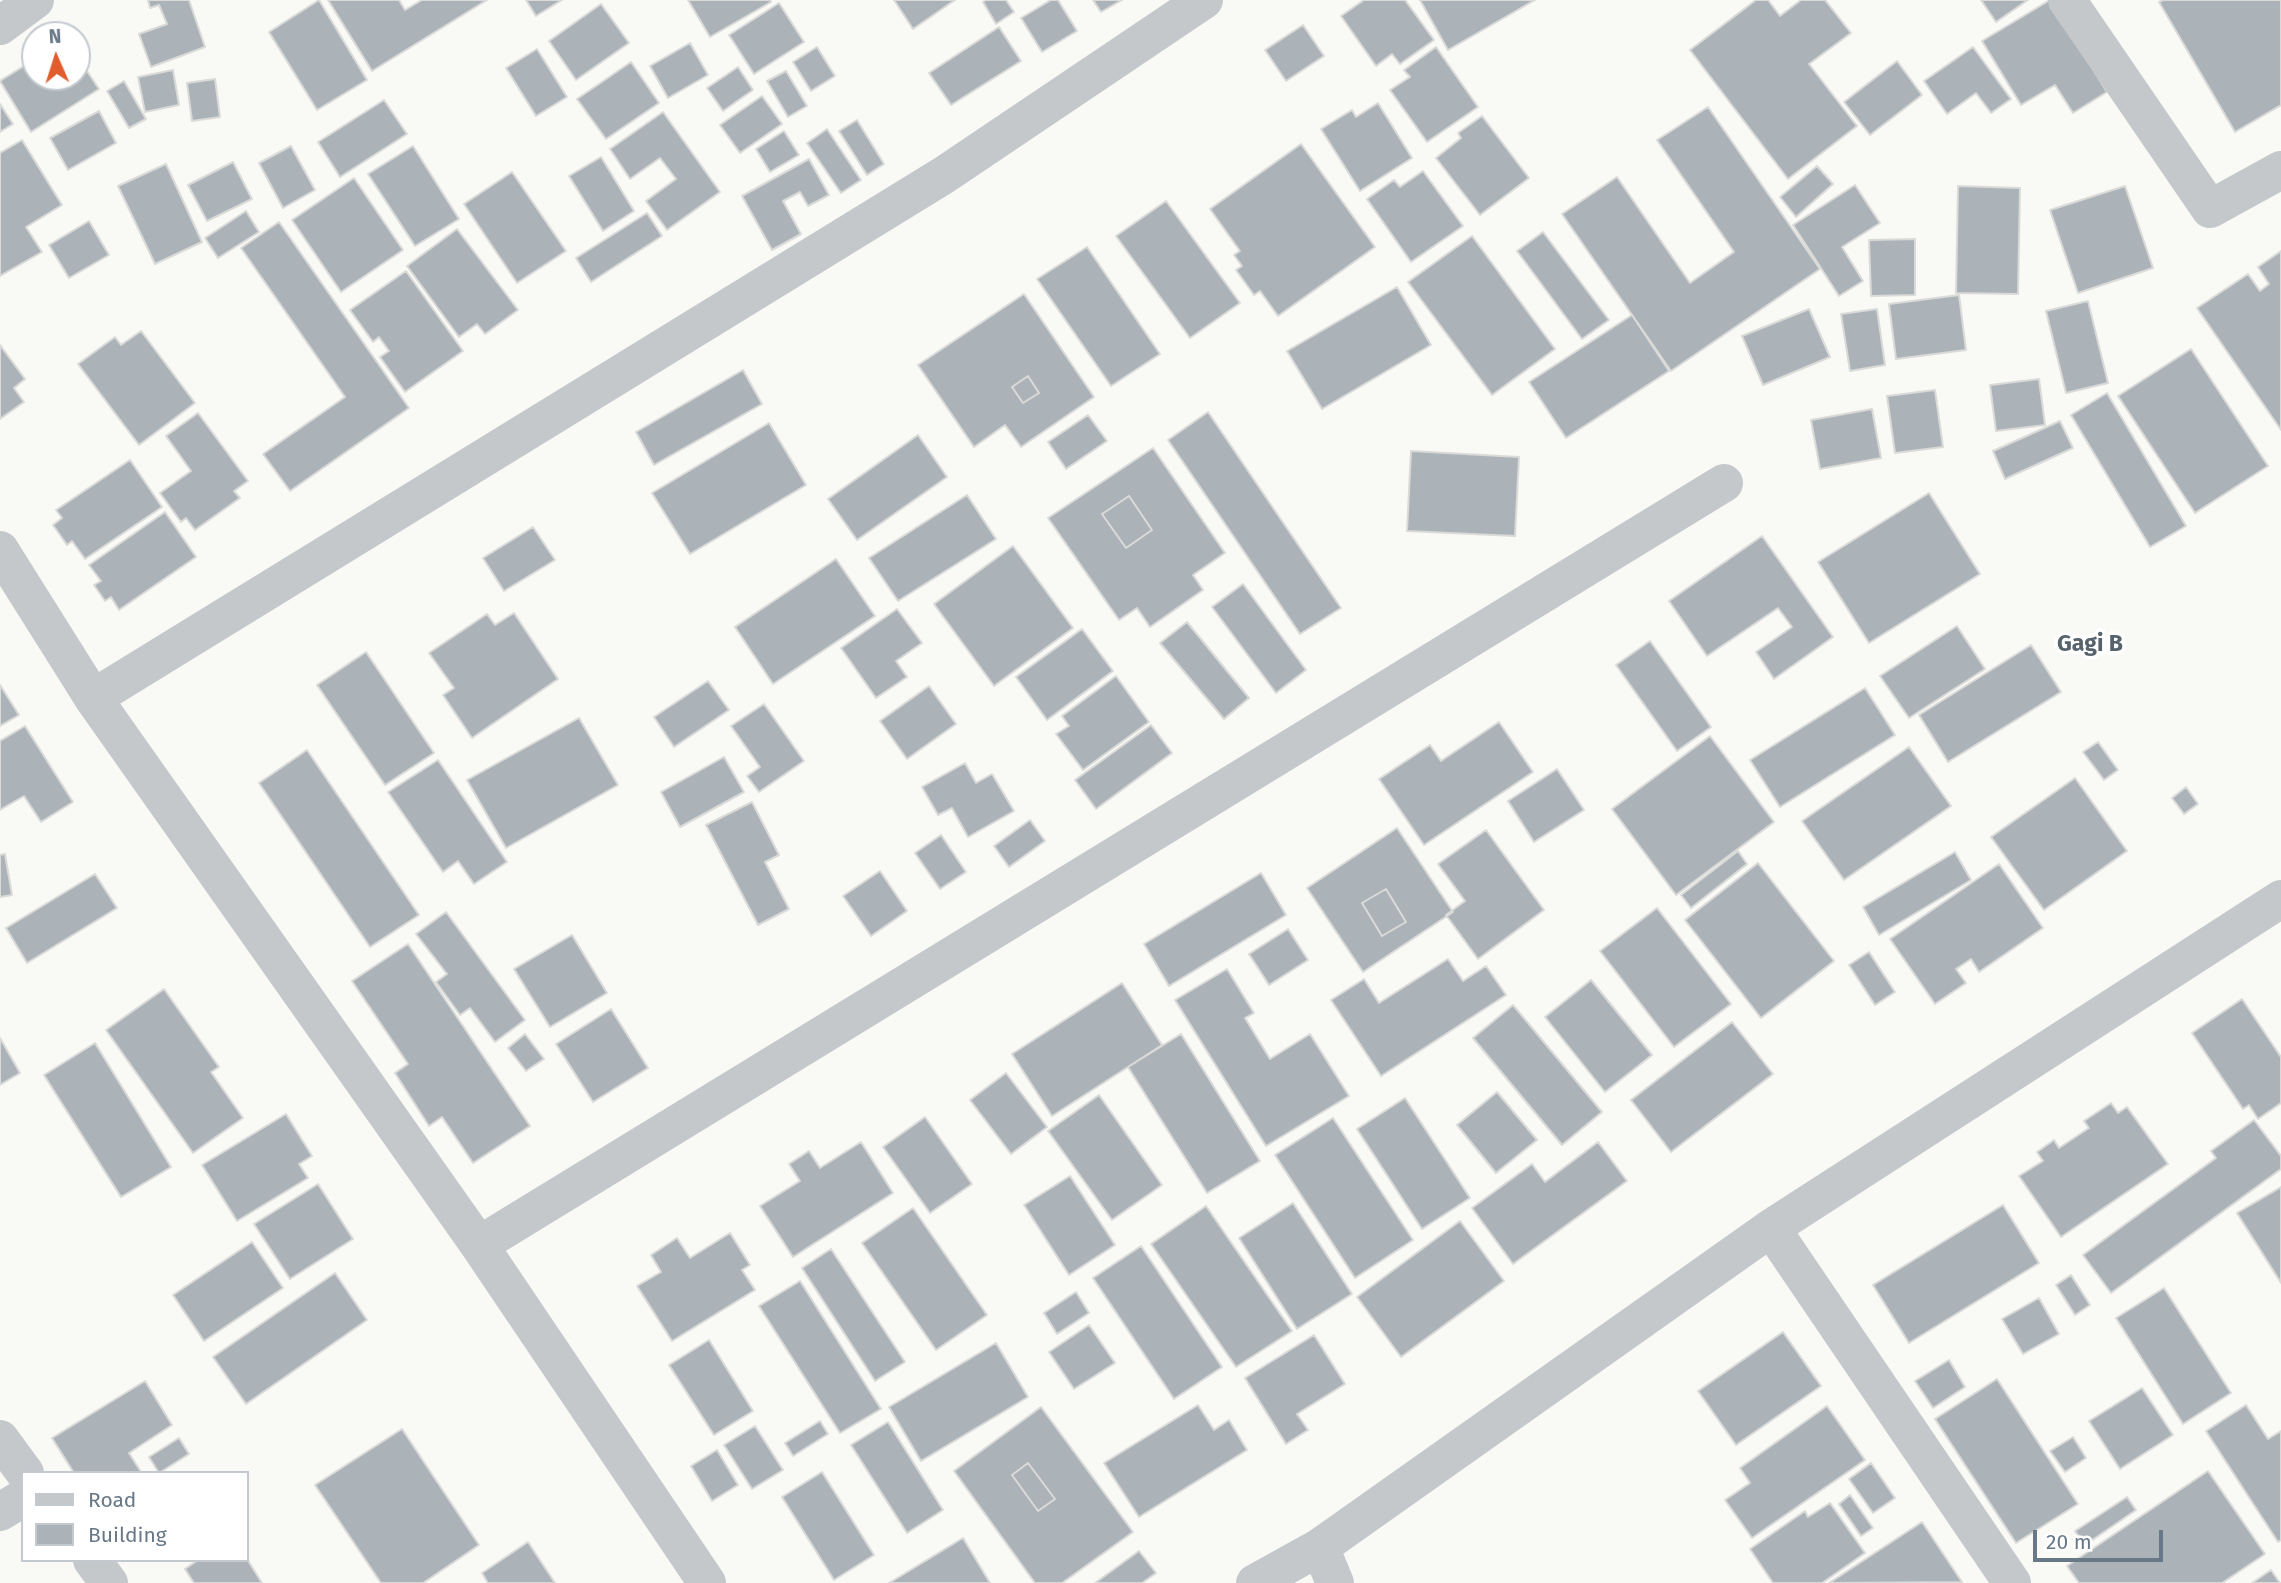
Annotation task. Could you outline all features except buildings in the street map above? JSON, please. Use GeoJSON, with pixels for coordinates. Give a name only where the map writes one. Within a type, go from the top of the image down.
{"type":"FeatureCollection","features":[{"type":"Feature","properties":{"kind":"street"},"geometry":{"type":"LineString","coordinates":[[0,26],[36,0]]}},
{"type":"Feature","properties":{"kind":"street"},"geometry":{"type":"LineString","coordinates":[[93,698],[944,175],[1204,0]]}},
{"type":"Feature","properties":{"kind":"street"},"geometry":{"type":"LineString","coordinates":[[2067,0],[2210,209],[2281,170]]}},
{"type":"Feature","properties":{"kind":"street"},"geometry":{"type":"LineString","coordinates":[[479,1245],[1724,483]]}},
{"type":"Feature","properties":{"kind":"street"},"geometry":{"type":"LineString","coordinates":[[0,550],[93,698],[479,1245],[707,1583]]}},
{"type":"Feature","properties":{"kind":"street"},"geometry":{"type":"LineString","coordinates":[[1255,1583],[1320,1547],[1772,1228],[2281,899]]}},
{"type":"Feature","properties":{"kind":"street"},"geometry":{"type":"LineString","coordinates":[[1772,1228],[2012,1583]]}},
{"type":"Feature","properties":{"kind":"street"},"geometry":{"type":"LineString","coordinates":[[0,1439],[23,1471]]}},
{"type":"Feature","properties":{"kind":"street"},"geometry":{"type":"LineString","coordinates":[[0,1512],[21,1499]]}},
{"type":"Feature","properties":{"kind":"street"},"geometry":{"type":"LineString","coordinates":[[1320,1547],[1335,1583]]}},
{"type":"Feature","properties":{"kind":"street"},"geometry":{"type":"LineString","coordinates":[[93,1562],[109,1583]]}},
{"type":"Feature","properties":{"kind":"district","name":"Gagi B"},"geometry":{"type":"Point","coordinates":[2090,645]}}]}
